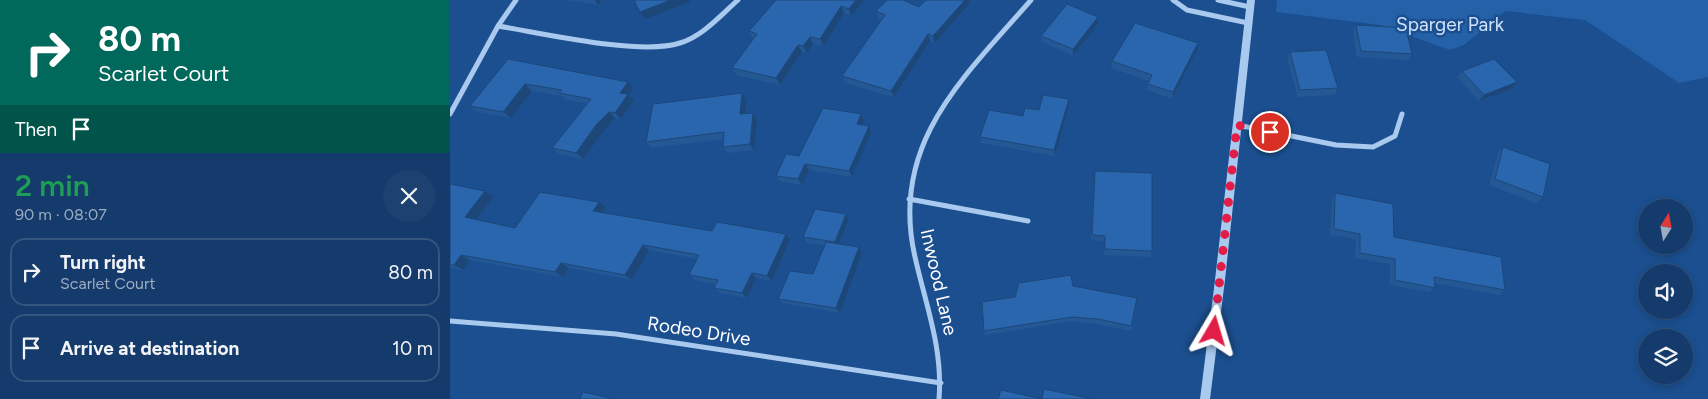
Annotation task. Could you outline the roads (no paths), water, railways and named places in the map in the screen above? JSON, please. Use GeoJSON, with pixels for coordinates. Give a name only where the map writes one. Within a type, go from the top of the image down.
{"type":"FeatureCollection","features":[{"type":"Feature","properties":{"kind":"street"},"geometry":{"type":"LineString","coordinates":[[450,114],[498,26],[516,0]]}},
{"type":"Feature","properties":{"kind":"street"},"geometry":{"type":"LineString","coordinates":[[498,26],[630,45],[664,46],[678,44],[697,35],[738,0]]}},
{"type":"Feature","properties":{"kind":"street","name":"Inwood Lane"},"geometry":{"type":"LineString","coordinates":[[939,399],[941,383],[939,345],[911,241],[909,199],[913,172],[923,138],[934,118],[949,97],[1031,0]]}},
{"type":"Feature","properties":{"kind":"street"},"geometry":{"type":"LineString","coordinates":[[1173,0],[1187,10],[1248,24]]}},
{"type":"Feature","properties":{"kind":"street"},"geometry":{"type":"LineString","coordinates":[[1205,399],[1251,3],[1218,0]]}},
{"type":"Feature","properties":{"kind":"street"},"geometry":{"type":"LineString","coordinates":[[1237,125],[1336,146],[1373,147],[1395,136],[1402,114]]}},
{"type":"Feature","properties":{"kind":"street"},"geometry":{"type":"LineString","coordinates":[[909,199],[1028,221]]}},
{"type":"Feature","properties":{"kind":"street","name":"Rodeo Drive"},"geometry":{"type":"LineString","coordinates":[[450,321],[616,334],[941,383]]}},
{"type":"Feature","properties":{"kind":"park label","name":"Sparger Park"},"geometry":{"type":"Point","coordinates":[1450,24]}}]}
